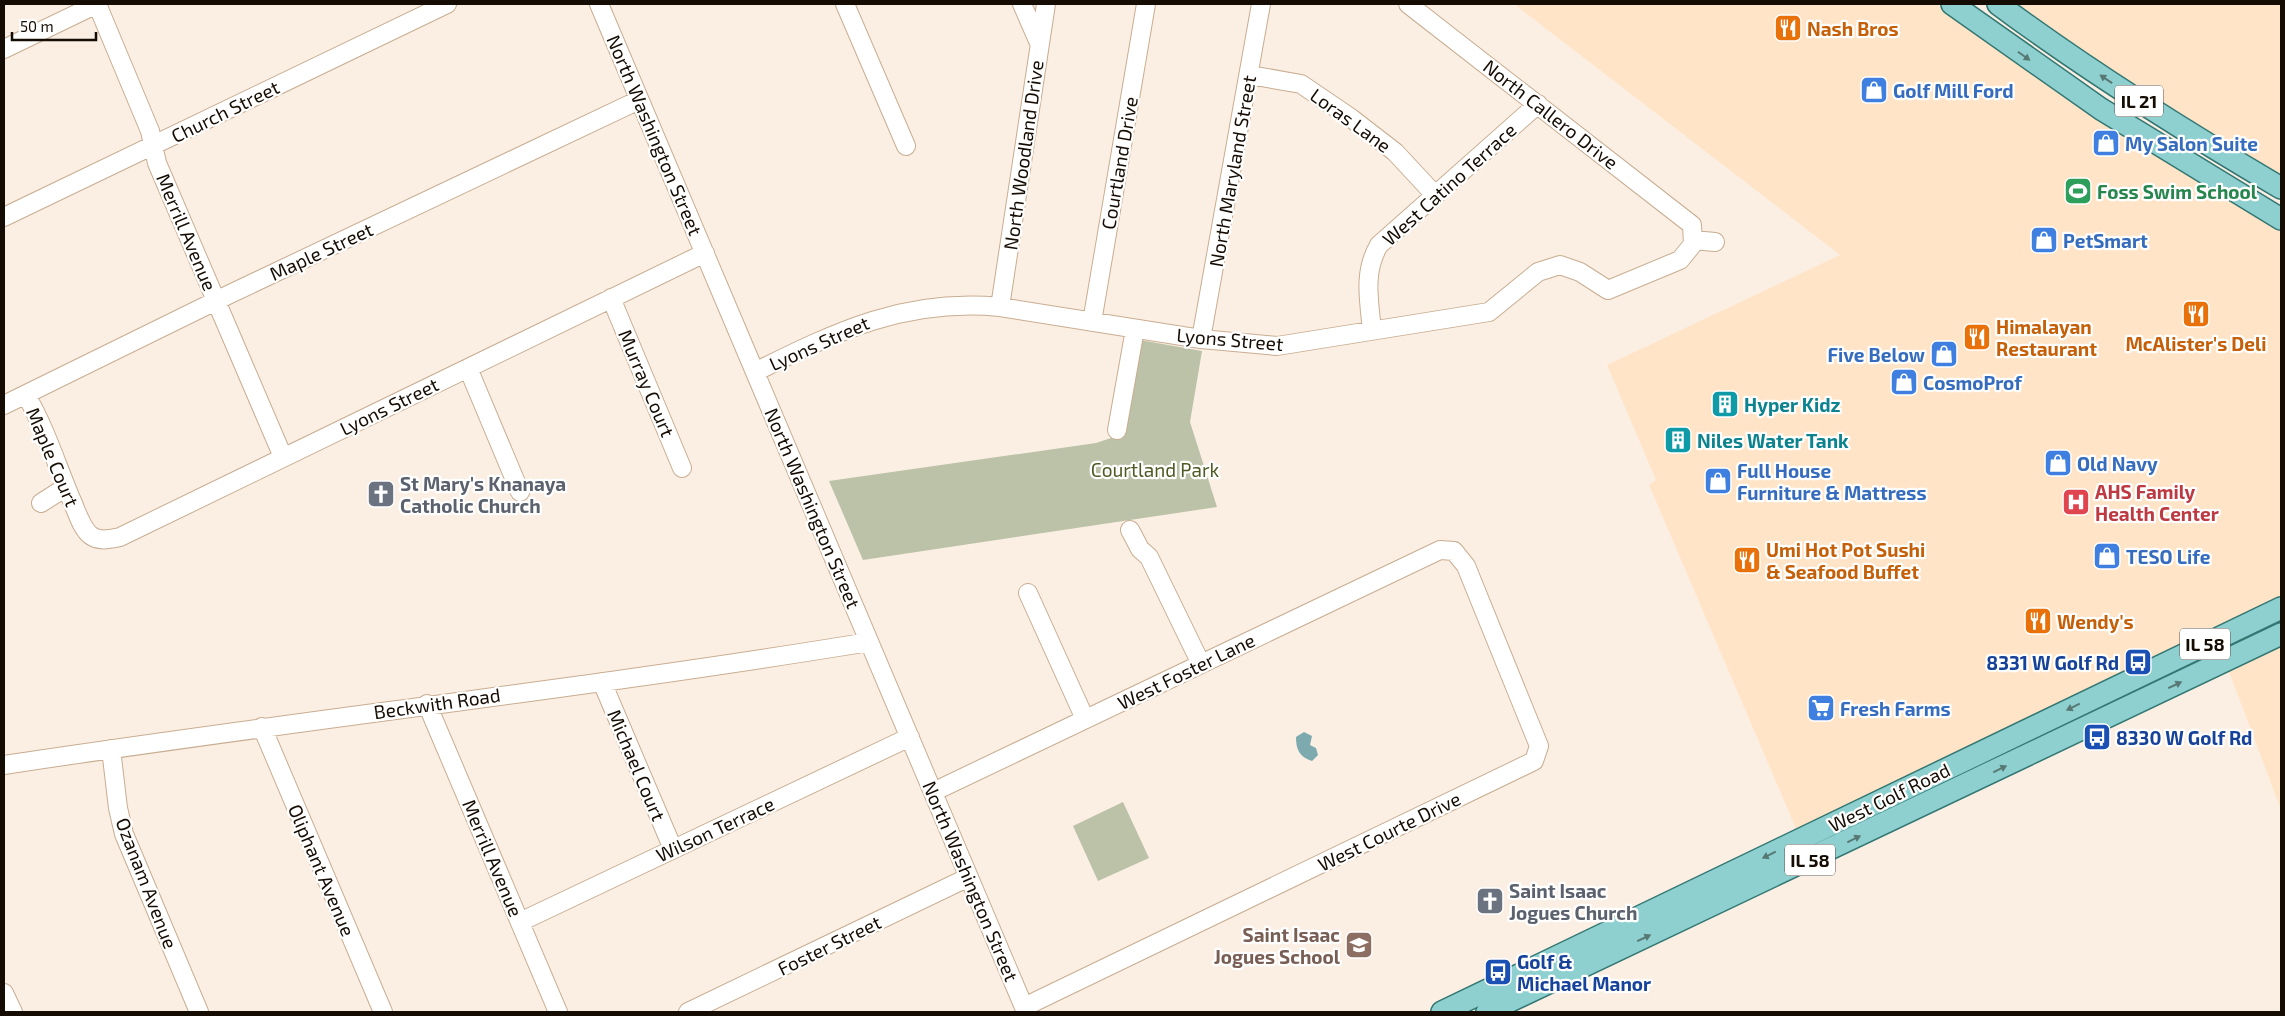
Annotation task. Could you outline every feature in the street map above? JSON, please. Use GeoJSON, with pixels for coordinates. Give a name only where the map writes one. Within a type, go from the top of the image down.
{"type":"FeatureCollection","features":[{"type":"Feature","properties":{"kind":"main road","name":"IL 21"},"geometry":{"type":"LineString","coordinates":[[1952,4],[2101,109],[2281,219]]}},
{"type":"Feature","properties":{"kind":"main road","name":"IL 21"},"geometry":{"type":"LineString","coordinates":[[1998,4],[2122,90],[2281,188]]}},
{"type":"Feature","properties":{"kind":"main road","name":"West Golf Road"},"geometry":{"type":"LineString","coordinates":[[1485,1001],[2281,608]]}},
{"type":"Feature","properties":{"kind":"main road","name":"West Golf Road"},"geometry":{"type":"LineString","coordinates":[[1442,1012],[1485,1001],[2281,634]]}},
{"type":"Feature","properties":{"kind":"street"},"geometry":{"type":"LineString","coordinates":[[4,49],[97,4]]}},
{"type":"Feature","properties":{"kind":"street","name":"Merrill Avenue"},"geometry":{"type":"LineString","coordinates":[[97,4],[150,131],[157,163],[284,457]]}},
{"type":"Feature","properties":{"kind":"street","name":"Church Street"},"geometry":{"type":"LineString","coordinates":[[4,217],[447,4]]}},
{"type":"Feature","properties":{"kind":"street","name":"North Washington Street"},"geometry":{"type":"LineString","coordinates":[[599,4],[1025,1010]]}},
{"type":"Feature","properties":{"kind":"street"},"geometry":{"type":"LineString","coordinates":[[845,4],[906,146]]}},
{"type":"Feature","properties":{"kind":"street"},"geometry":{"type":"LineString","coordinates":[[1022,4],[1039,43]]}},
{"type":"Feature","properties":{"kind":"street","name":"North Woodland Drive"},"geometry":{"type":"LineString","coordinates":[[1000,307],[1046,4]]}},
{"type":"Feature","properties":{"kind":"street","name":"Courtland Drive"},"geometry":{"type":"LineString","coordinates":[[1092,322],[1146,4]]}},
{"type":"Feature","properties":{"kind":"street","name":"North Maryland Street"},"geometry":{"type":"LineString","coordinates":[[1201,339],[1250,74],[1261,4]]}},
{"type":"Feature","properties":{"kind":"street","name":"North Callero Drive"},"geometry":{"type":"LineString","coordinates":[[1408,4],[1538,104],[1692,233]]}},
{"type":"Feature","properties":{"kind":"street","name":"Loras Lane"},"geometry":{"type":"LineString","coordinates":[[1250,74],[1301,84],[1351,118],[1395,152],[1435,195]]}},
{"type":"Feature","properties":{"kind":"street","name":"Maple Street"},"geometry":{"type":"LineString","coordinates":[[4,405],[217,301],[639,100]]}},
{"type":"Feature","properties":{"kind":"street","name":"West Catino Terrace"},"geometry":{"type":"LineString","coordinates":[[1372,330],[1368,280],[1372,258],[1379,245],[1538,104]]}},
{"type":"Feature","properties":{"kind":"street"},"geometry":{"type":"LineString","coordinates":[[1692,233],[1715,242]]}},
{"type":"Feature","properties":{"kind":"street","name":"Lyons Street"},"geometry":{"type":"LineString","coordinates":[[755,372],[817,341],[877,318],[968,304],[1000,307],[1201,339],[1277,346],[1488,312],[1538,272],[1560,265],[1580,272],[1608,290],[1680,260],[1693,244],[1692,233]]}},
{"type":"Feature","properties":{"kind":"street","name":"Lyons Street"},"geometry":{"type":"LineString","coordinates":[[80,519],[86,531],[96,538],[108,540],[120,537],[705,254]]}},
{"type":"Feature","properties":{"kind":"street","name":"Murray Court"},"geometry":{"type":"LineString","coordinates":[[611,298],[682,468]]}},
{"type":"Feature","properties":{"kind":"street"},"geometry":{"type":"LineString","coordinates":[[1117,430],[1135,329]]}},
{"type":"Feature","properties":{"kind":"street"},"geometry":{"type":"LineString","coordinates":[[468,368],[520,492]]}},
{"type":"Feature","properties":{"kind":"street","name":"Maple Court"},"geometry":{"type":"LineString","coordinates":[[26,395],[34,408],[80,519]]}},
{"type":"Feature","properties":{"kind":"street"},"geometry":{"type":"LineString","coordinates":[[41,503],[66,487]]}},
{"type":"Feature","properties":{"kind":"street"},"geometry":{"type":"LineString","coordinates":[[1130,530],[1140,550],[1149,557],[1200,664]]}},
{"type":"Feature","properties":{"kind":"street","name":"West Foster Lane"},"geometry":{"type":"LineString","coordinates":[[933,792],[1440,550]]}},
{"type":"Feature","properties":{"kind":"street","name":"West Courte Drive"},"geometry":{"type":"LineString","coordinates":[[1025,1010],[1534,760],[1539,746],[1466,566],[1454,551],[1440,550]]}},
{"type":"Feature","properties":{"kind":"street"},"geometry":{"type":"LineString","coordinates":[[1028,593],[1085,719]]}},
{"type":"Feature","properties":{"kind":"street","name":"Beckwith Road"},"geometry":{"type":"LineString","coordinates":[[4,765],[262,727],[602,682],[870,642]]}},
{"type":"Feature","properties":{"kind":"street","name":"Michael Court"},"geometry":{"type":"LineString","coordinates":[[602,682],[673,849]]}},
{"type":"Feature","properties":{"kind":"street","name":"Merrill Avenue"},"geometry":{"type":"LineString","coordinates":[[428,704],[558,1012]]}},
{"type":"Feature","properties":{"kind":"street","name":"Oliphant Avenue"},"geometry":{"type":"LineString","coordinates":[[262,727],[383,1012]]}},
{"type":"Feature","properties":{"kind":"street","name":"Wilson Terrace"},"geometry":{"type":"LineString","coordinates":[[520,922],[910,737]]}},
{"type":"Feature","properties":{"kind":"street","name":"Ozanam Avenue"},"geometry":{"type":"LineString","coordinates":[[110,749],[119,814],[124,834],[199,1012]]}},
{"type":"Feature","properties":{"kind":"street","name":"Foster Street"},"geometry":{"type":"LineString","coordinates":[[688,1012],[969,877]]}},
{"type":"Feature","properties":{"kind":"street"},"geometry":{"type":"LineString","coordinates":[[4,993],[13,1012]]}},
{"type":"Feature","properties":{"kind":"shaded area"},"geometry":{"type":"Polygon","coordinates":[[[1514,4],[1937,4],[2104,122],[2281,230],[2281,598],[1797,831],[1649,485],[1656,480],[1607,365],[1840,255],[1514,4]]]}},
{"type":"Feature","properties":{"kind":"shaded area"},"geometry":{"type":"Polygon","coordinates":[[[2015,4],[2281,4],[2281,177],[2096,62],[2015,4]]]}},
{"type":"Feature","properties":{"kind":"shaded area"},"geometry":{"type":"Polygon","coordinates":[[[2281,643],[2281,810],[2228,669],[2281,643]]]}},
{"type":"Feature","properties":{"kind":"green space","name":"Courtland Park"},"geometry":{"type":"Polygon","coordinates":[[[1140,340],[1202,351],[1190,422],[1217,507],[863,560],[829,481],[1096,443],[1123,434],[1140,340]]]}},
{"type":"Feature","properties":{"kind":"green space"},"geometry":{"type":"Polygon","coordinates":[[[1123,802],[1149,858],[1098,881],[1073,826],[1123,802]]]}},
{"type":"Feature","properties":{"kind":"water"},"geometry":{"type":"Polygon","coordinates":[[[1304,732],[1312,736],[1310,745],[1316,748],[1318,755],[1312,761],[1301,755],[1298,749],[1296,737],[1304,732]]]}},
{"type":"Feature","properties":{"kind":"place","name":"Nash Bros"},"geometry":{"type":"Point","coordinates":[1788,28]}},
{"type":"Feature","properties":{"kind":"place","name":"Golf Mill Ford"},"geometry":{"type":"Point","coordinates":[1874,90]}},
{"type":"Feature","properties":{"kind":"place","name":"My Salon Suite"},"geometry":{"type":"Point","coordinates":[2106,143]}},
{"type":"Feature","properties":{"kind":"place","name":"Foss Swim School"},"geometry":{"type":"Point","coordinates":[2078,191]}},
{"type":"Feature","properties":{"kind":"place","name":"PetSmart"},"geometry":{"type":"Point","coordinates":[2044,240]}},
{"type":"Feature","properties":{"kind":"place","name":"McAlister's Deli"},"geometry":{"type":"Point","coordinates":[2196,314]}},
{"type":"Feature","properties":{"kind":"place","name":"Himalayan Restaurant"},"geometry":{"type":"Point","coordinates":[1977,337]}},
{"type":"Feature","properties":{"kind":"place","name":"Five Below"},"geometry":{"type":"Point","coordinates":[1944,354]}},
{"type":"Feature","properties":{"kind":"place","name":"CosmoProf"},"geometry":{"type":"Point","coordinates":[1904,382]}},
{"type":"Feature","properties":{"kind":"place","name":"Hyper Kidz"},"geometry":{"type":"Point","coordinates":[1725,404]}},
{"type":"Feature","properties":{"kind":"place","name":"Niles Water Tank"},"geometry":{"type":"Point","coordinates":[1678,440]}},
{"type":"Feature","properties":{"kind":"place","name":"Old Navy"},"geometry":{"type":"Point","coordinates":[2058,463]}},
{"type":"Feature","properties":{"kind":"place","name":"Full House Furniture & Mattress"},"geometry":{"type":"Point","coordinates":[1718,481]}},
{"type":"Feature","properties":{"kind":"place","name":"St Mary's Knanaya Catholic Church"},"geometry":{"type":"Point","coordinates":[381,494]}},
{"type":"Feature","properties":{"kind":"place","name":"AHS Family Health Center"},"geometry":{"type":"Point","coordinates":[2076,502]}},
{"type":"Feature","properties":{"kind":"place","name":"TESO Life"},"geometry":{"type":"Point","coordinates":[2107,556]}},
{"type":"Feature","properties":{"kind":"place","name":"Umi Hot Pot Sushi & Seafood Buffet"},"geometry":{"type":"Point","coordinates":[1747,560]}},
{"type":"Feature","properties":{"kind":"place","name":"Wendy's"},"geometry":{"type":"Point","coordinates":[2038,621]}},
{"type":"Feature","properties":{"kind":"place","name":"8331 W Golf Rd"},"geometry":{"type":"Point","coordinates":[2138,662]}},
{"type":"Feature","properties":{"kind":"place","name":"Fresh Farms"},"geometry":{"type":"Point","coordinates":[1821,708]}},
{"type":"Feature","properties":{"kind":"place","name":"8330 W Golf Rd"},"geometry":{"type":"Point","coordinates":[2097,737]}},
{"type":"Feature","properties":{"kind":"place","name":"Saint Isaac Jogues Church"},"geometry":{"type":"Point","coordinates":[1490,901]}},
{"type":"Feature","properties":{"kind":"place","name":"Saint Isaac Jogues School"},"geometry":{"type":"Point","coordinates":[1359,945]}},
{"type":"Feature","properties":{"kind":"place","name":"Golf & Michael Manor"},"geometry":{"type":"Point","coordinates":[1498,972]}}]}
